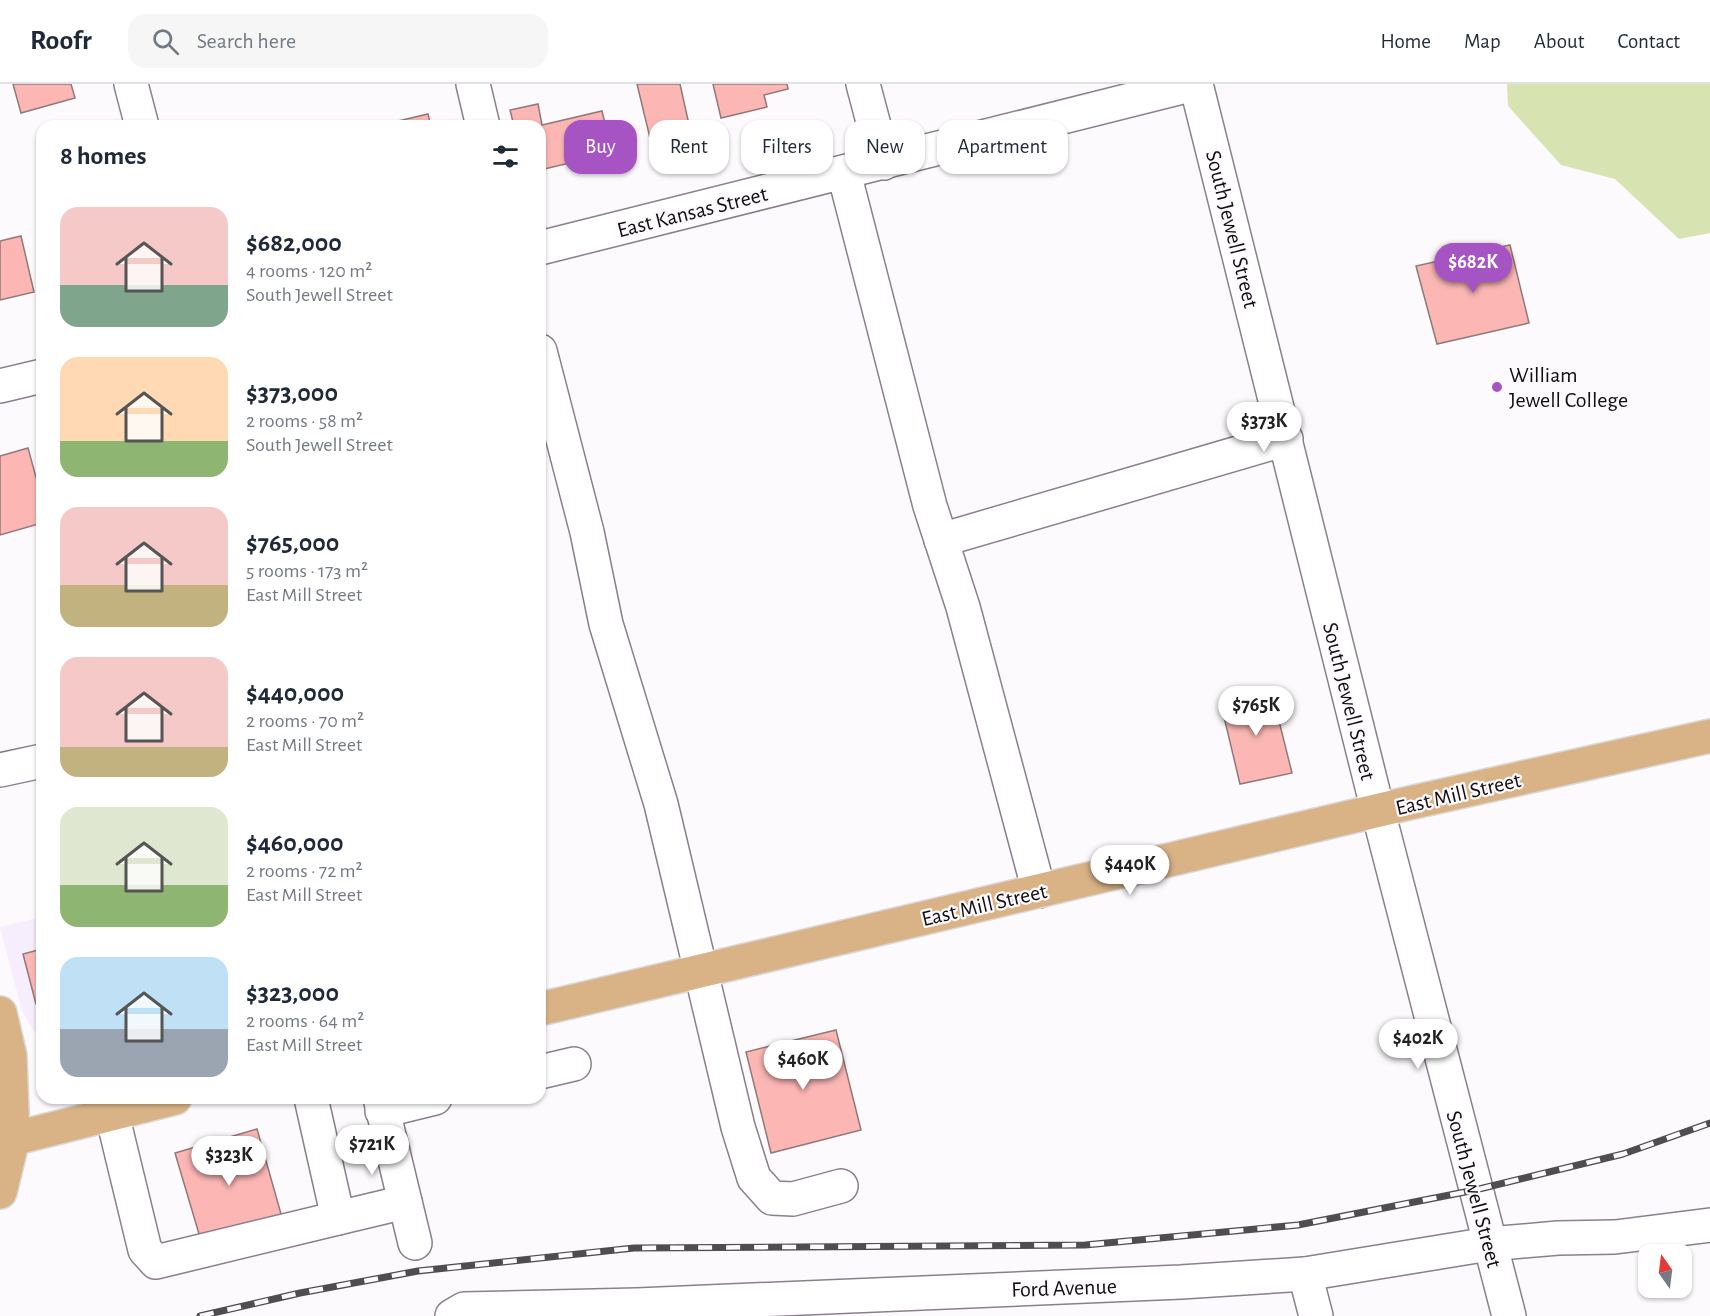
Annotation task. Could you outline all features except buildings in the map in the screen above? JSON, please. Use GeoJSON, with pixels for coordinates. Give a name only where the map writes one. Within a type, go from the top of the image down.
{"type":"FeatureCollection","features":[{"type":"Feature","properties":{"kind":"main road","name":"East Mill Street"},"geometry":{"type":"LineString","coordinates":[[546,1008],[1378,811],[1710,736]]}},
{"type":"Feature","properties":{"kind":"main road"},"geometry":{"type":"LineString","coordinates":[[0,1013],[10,1056],[6,1141],[0,1192]]}},
{"type":"Feature","properties":{"kind":"main road"},"geometry":{"type":"LineString","coordinates":[[6,1141],[149,1104]]}},
{"type":"Feature","properties":{"kind":"street"},"geometry":{"type":"LineString","coordinates":[[131,84],[140,120]]}},
{"type":"Feature","properties":{"kind":"street"},"geometry":{"type":"LineString","coordinates":[[473,84],[482,120]]}},
{"type":"Feature","properties":{"kind":"street"},"geometry":{"type":"LineString","coordinates":[[863,84],[873,120]]}},
{"type":"Feature","properties":{"kind":"street","name":"East Kansas Street"},"geometry":{"type":"LineString","coordinates":[[925,153],[1195,84]]}},
{"type":"Feature","properties":{"kind":"street","name":"South Jewell Street"},"geometry":{"type":"LineString","coordinates":[[1195,84],[1378,811],[1509,1316]]}},
{"type":"Feature","properties":{"kind":"street"},"geometry":{"type":"LineString","coordinates":[[844,173],[930,506],[963,607],[1039,891]]}},
{"type":"Feature","properties":{"kind":"street","name":"East Kansas Street"},"geometry":{"type":"LineString","coordinates":[[546,247],[844,173]]}},
{"type":"Feature","properties":{"kind":"street"},"geometry":{"type":"LineString","coordinates":[[546,374],[587,532],[606,624],[661,804],[702,971],[717,1046],[754,1178],[772,1198],[793,1200],[842,1186]]}},
{"type":"Feature","properties":{"kind":"street"},"geometry":{"type":"LineString","coordinates":[[0,386],[36,377]]}},
{"type":"Feature","properties":{"kind":"street"},"geometry":{"type":"LineString","coordinates":[[941,540],[1286,439]]}},
{"type":"Feature","properties":{"kind":"street"},"geometry":{"type":"LineString","coordinates":[[0,770],[36,762]]}},
{"type":"Feature","properties":{"kind":"street"},"geometry":{"type":"LineString","coordinates":[[546,1071],[574,1064]]}},
{"type":"Feature","properties":{"kind":"street"},"geometry":{"type":"LineString","coordinates":[[312,1104],[338,1218]]}},
{"type":"Feature","properties":{"kind":"street"},"geometry":{"type":"LineString","coordinates":[[381,1104],[415,1243]]}},
{"type":"Feature","properties":{"kind":"street"},"geometry":{"type":"LineString","coordinates":[[112,1114],[145,1250],[156,1262],[405,1202]]}},
{"type":"Feature","properties":{"kind":"street","name":"Ford Avenue"},"geometry":{"type":"LineString","coordinates":[[458,1313],[550,1312],[637,1305],[1305,1274],[1489,1244],[1558,1238],[1615,1237],[1710,1225]]}},
{"type":"Feature","properties":{"kind":"street"},"geometry":{"type":"LineString","coordinates":[[1305,1274],[1316,1316]]}},
{"type":"Feature","properties":{"kind":"shaded area"},"geometry":{"type":"Polygon","coordinates":[[[36,918],[36,1034],[22,1011],[0,927],[36,918]]]}},
{"type":"Feature","properties":{"kind":"green space"},"geometry":{"type":"Polygon","coordinates":[[[1507,84],[1710,84],[1710,233],[1679,239],[1615,179],[1561,165],[1508,106],[1507,84]]]}},
{"type":"Feature","properties":{"kind":"railway"},"geometry":{"type":"LineString","coordinates":[[200,1316],[300,1293],[418,1271],[634,1248],[1085,1245],[1298,1225],[1475,1190],[1623,1154],[1710,1123]]}},
{"type":"Feature","properties":{"kind":"place","name":"William Jewell College"},"geometry":{"type":"Point","coordinates":[1497,387]}}]}
